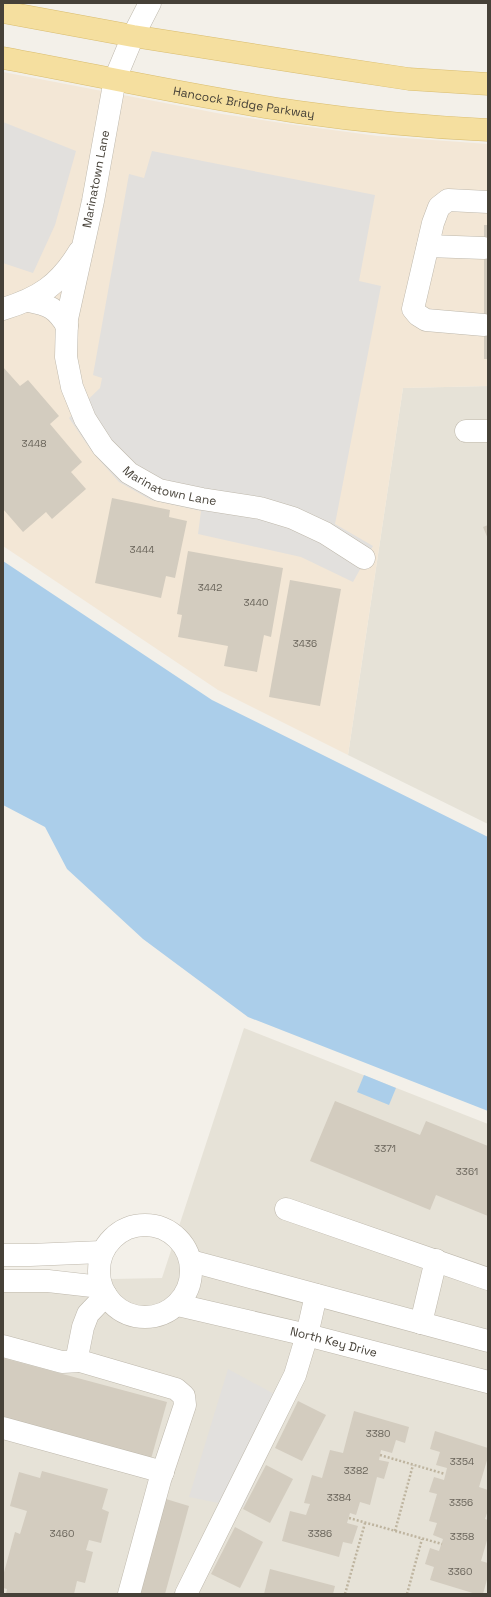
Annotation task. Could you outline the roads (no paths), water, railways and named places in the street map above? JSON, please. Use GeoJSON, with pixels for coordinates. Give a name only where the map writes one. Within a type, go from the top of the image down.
{"type":"FeatureCollection","features":[{"type":"Feature","properties":{"kind":"main road"},"geometry":{"type":"LineString","coordinates":[[3,12],[133,36],[409,79],[488,84]]}},
{"type":"Feature","properties":{"kind":"main road","name":"Hancock Bridge Parkway"},"geometry":{"type":"LineString","coordinates":[[3,58],[225,100],[298,112],[380,122],[488,130]]}},
{"type":"Feature","properties":{"kind":"street","name":"Marinatown Lane"},"geometry":{"type":"LineString","coordinates":[[150,3],[133,36],[115,79],[84,244],[67,319],[66,357],[72,387],[85,419],[103,448],[129,473],[159,490],[202,500],[260,508],[293,518],[325,532],[364,558]]}},
{"type":"Feature","properties":{"kind":"street"},"geometry":{"type":"LineString","coordinates":[[484,325],[426,320],[418,315],[413,309],[439,207],[448,200],[488,202]]}},
{"type":"Feature","properties":{"kind":"street"},"geometry":{"type":"LineString","coordinates":[[3,309],[29,301],[52,286],[70,267],[84,244]]}},
{"type":"Feature","properties":{"kind":"street"},"geometry":{"type":"LineString","coordinates":[[428,246],[484,248]]}},
{"type":"Feature","properties":{"kind":"street"},"geometry":{"type":"LineString","coordinates":[[29,301],[44,304],[54,309],[60,314],[67,326]]}},
{"type":"Feature","properties":{"kind":"street"},"geometry":{"type":"LineString","coordinates":[[466,431],[488,431]]}},
{"type":"Feature","properties":{"kind":"street"},"geometry":{"type":"LineString","coordinates":[[286,1209],[488,1279]]}},
{"type":"Feature","properties":{"kind":"street"},"geometry":{"type":"LineString","coordinates":[[148,1225],[162,1228],[176,1236],[185,1246],[191,1261],[192,1275],[188,1291],[178,1304],[167,1313],[151,1318],[139,1318],[126,1314],[113,1306],[99,1281],[98,1267],[102,1252],[108,1242],[121,1231],[132,1226],[148,1225]]}},
{"type":"Feature","properties":{"kind":"street"},"geometry":{"type":"LineString","coordinates":[[3,1255],[102,1252]]}},
{"type":"Feature","properties":{"kind":"street"},"geometry":{"type":"LineString","coordinates":[[421,1323],[436,1260]]}},
{"type":"Feature","properties":{"kind":"street"},"geometry":{"type":"LineString","coordinates":[[191,1261],[488,1341]]}},
{"type":"Feature","properties":{"kind":"street"},"geometry":{"type":"LineString","coordinates":[[3,1281],[48,1281],[104,1291]]}},
{"type":"Feature","properties":{"kind":"street"},"geometry":{"type":"LineString","coordinates":[[80,1361],[78,1352],[83,1327],[88,1314],[104,1291]]}},
{"type":"Feature","properties":{"kind":"street"},"geometry":{"type":"LineString","coordinates":[[186,1594],[295,1375],[307,1335],[316,1295]]}},
{"type":"Feature","properties":{"kind":"street","name":"North Key Drive"},"geometry":{"type":"LineString","coordinates":[[178,1304],[307,1335],[488,1382]]}},
{"type":"Feature","properties":{"kind":"street"},"geometry":{"type":"LineString","coordinates":[[3,1346],[62,1362],[80,1361],[176,1389],[184,1396],[185,1405],[163,1472],[129,1594]]}},
{"type":"Feature","properties":{"kind":"street"},"geometry":{"type":"LineString","coordinates":[[3,1428],[163,1472]]}},
{"type":"Feature","properties":{"kind":"water"},"geometry":{"type":"Polygon","coordinates":[[[3,561],[212,700],[488,837],[488,1111],[248,1017],[143,939],[67,869],[45,827],[3,805],[3,561]]]}},
{"type":"Feature","properties":{"kind":"water"},"geometry":{"type":"Polygon","coordinates":[[[364,1075],[396,1088],[389,1105],[357,1092],[364,1075]]]}}]}
